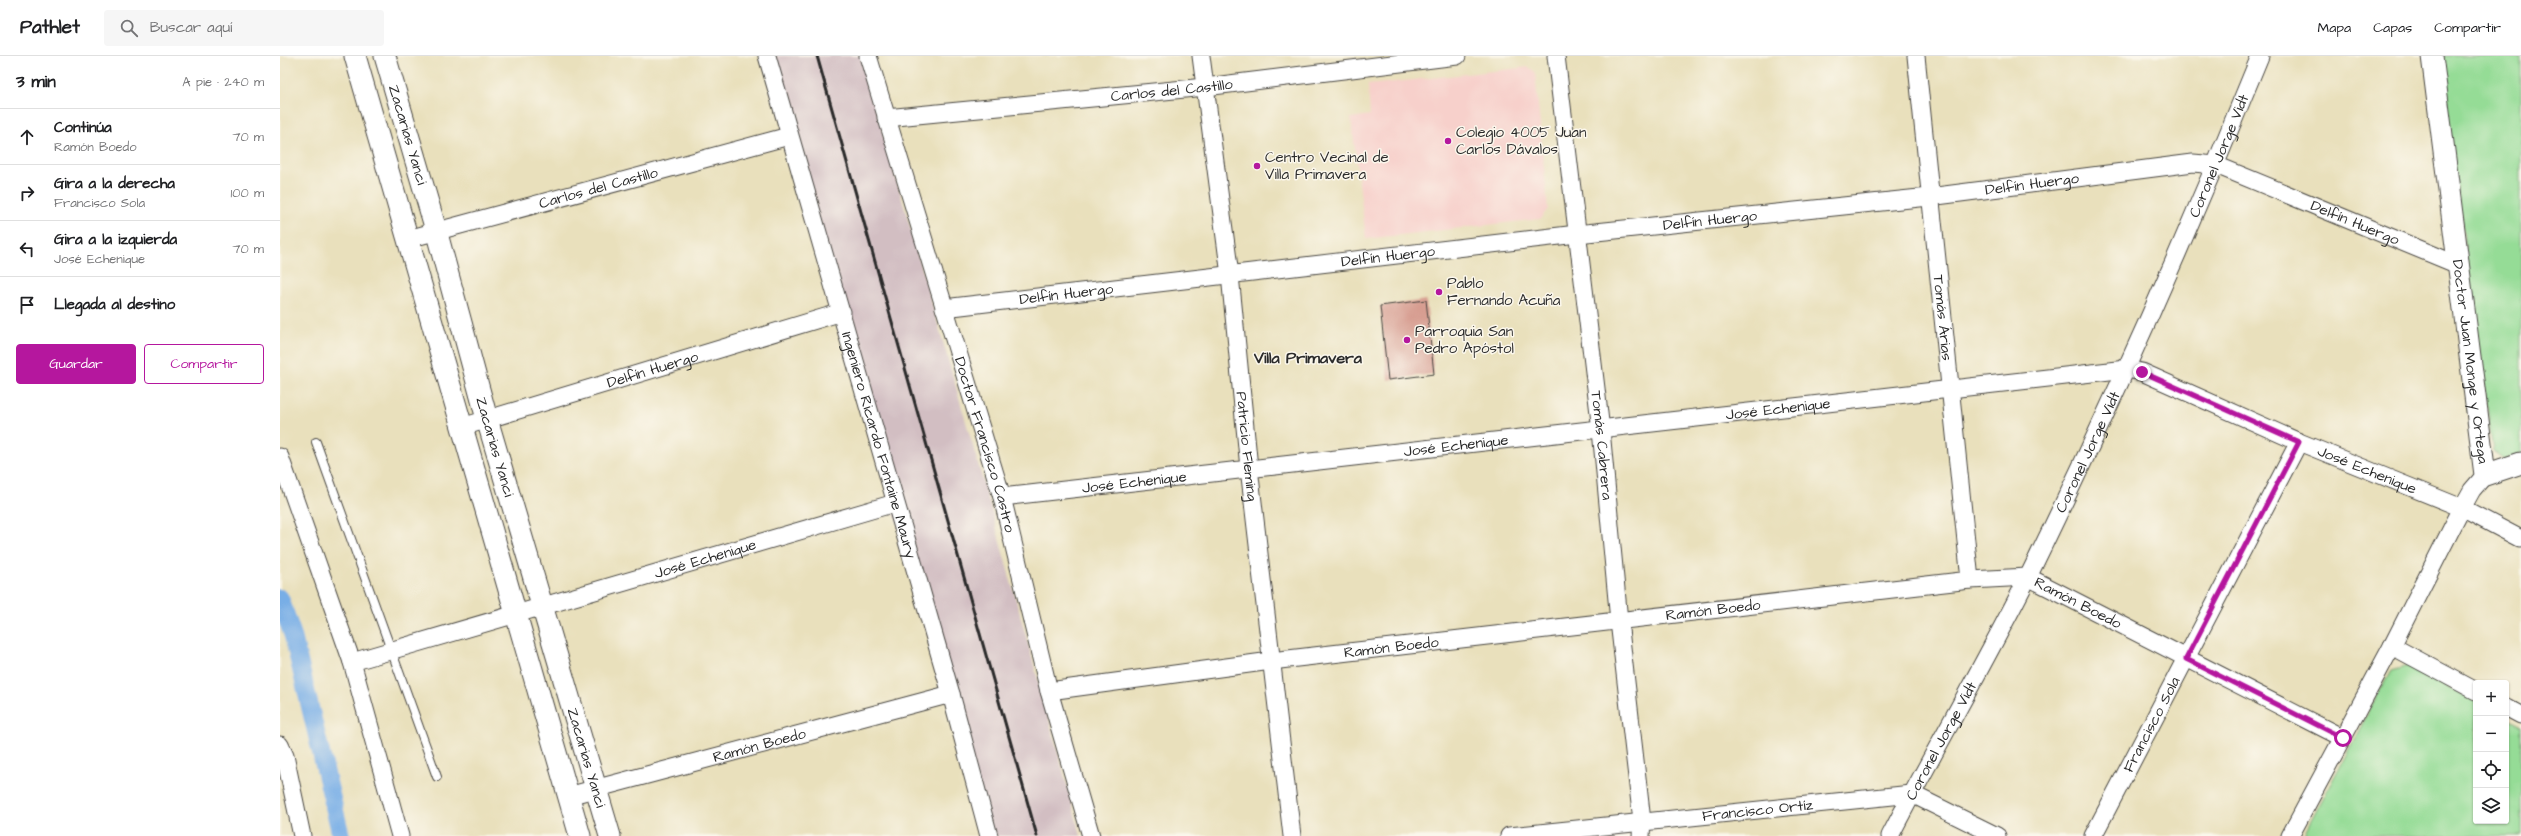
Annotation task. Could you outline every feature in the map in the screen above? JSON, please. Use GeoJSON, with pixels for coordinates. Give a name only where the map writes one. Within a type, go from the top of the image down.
{"type":"FeatureCollection","features":[{"type":"Feature","properties":{"kind":"street","name":"Zacarias Yanci"},"geometry":{"type":"LineString","coordinates":[[355,56],[580,836]]}},
{"type":"Feature","properties":{"kind":"street","name":"Zacarias Yanci"},"geometry":{"type":"LineString","coordinates":[[385,56],[436,230],[487,419],[544,608],[610,836]]}},
{"type":"Feature","properties":{"kind":"street","name":"Ingeniero Ricardo Fontaine Maury"},"geometry":{"type":"LineString","coordinates":[[767,56],[951,694],[988,836]]}},
{"type":"Feature","properties":{"kind":"street","name":"Doctor Francisco Castro"},"geometry":{"type":"LineString","coordinates":[[868,56],[1002,497],[1049,691],[1091,836]]}},
{"type":"Feature","properties":{"kind":"street","name":"Patricio Fleming"},"geometry":{"type":"LineString","coordinates":[[1201,56],[1230,275],[1249,468],[1292,836]]}},
{"type":"Feature","properties":{"kind":"street","name":"Carlos del Castillo"},"geometry":{"type":"LineString","coordinates":[[886,118],[1205,87],[1457,56]]}},
{"type":"Feature","properties":{"kind":"street","name":"Tomás Cabrera"},"geometry":{"type":"LineString","coordinates":[[1556,56],[1601,430],[1619,621],[1642,828]]}},
{"type":"Feature","properties":{"kind":"street","name":"Tomás Árias"},"geometry":{"type":"LineString","coordinates":[[1916,56],[1929,196],[1951,390],[1970,580]]}},
{"type":"Feature","properties":{"kind":"street","name":"Coronel Jorge Vidt"},"geometry":{"type":"LineString","coordinates":[[1890,836],[2028,577],[2127,369],[2216,165],[2260,56]]}},
{"type":"Feature","properties":{"kind":"street","name":"Doctor Juan Monge y Ortega"},"geometry":{"type":"LineString","coordinates":[[2290,836],[2392,646],[2462,508],[2472,490],[2484,476],[2432,56]]}},
{"type":"Feature","properties":{"kind":"street","name":"Carlos del Castillo"},"geometry":{"type":"LineString","coordinates":[[408,239],[436,230],[789,136]]}},
{"type":"Feature","properties":{"kind":"street","name":"Delfín Huergo"},"geometry":{"type":"LineString","coordinates":[[944,308],[1577,234],[1929,196],[2194,163],[2216,165],[2458,265]]}},
{"type":"Feature","properties":{"kind":"street","name":"Delfín Huergo"},"geometry":{"type":"LineString","coordinates":[[462,428],[487,419],[842,312]]}},
{"type":"Feature","properties":{"kind":"street","name":"José Echenique"},"geometry":{"type":"LineString","coordinates":[[1002,497],[2127,369],[2142,372],[2299,442],[2462,508],[2521,539]]}},
{"type":"Feature","properties":{"kind":"street","name":"Francisco Sola"},"geometry":{"type":"LineString","coordinates":[[2093,836],[2299,442]]}},
{"type":"Feature","properties":{"kind":"street"},"geometry":{"type":"LineString","coordinates":[[280,457],[352,662],[400,836]]}},
{"type":"Feature","properties":{"kind":"street"},"geometry":{"type":"LineString","coordinates":[[2484,476],[2521,463]]}},
{"type":"Feature","properties":{"kind":"street","name":"José Echenique"},"geometry":{"type":"LineString","coordinates":[[352,662],[544,608],[895,503]]}},
{"type":"Feature","properties":{"kind":"street","name":"Ramón Boedo"},"geometry":{"type":"LineString","coordinates":[[1049,691],[1271,661],[1970,580],[2028,577],[2343,738]]}},
{"type":"Feature","properties":{"kind":"street"},"geometry":{"type":"LineString","coordinates":[[2392,646],[2473,689]]}},
{"type":"Feature","properties":{"kind":"street","name":"Ramón Boedo"},"geometry":{"type":"LineString","coordinates":[[568,796],[951,694]]}},
{"type":"Feature","properties":{"kind":"street"},"geometry":{"type":"LineString","coordinates":[[2509,709],[2521,715]]}},
{"type":"Feature","properties":{"kind":"street"},"geometry":{"type":"LineString","coordinates":[[280,745],[285,756],[302,836]]}},
{"type":"Feature","properties":{"kind":"street"},"geometry":{"type":"LineString","coordinates":[[1912,794],[1997,836]]}},
{"type":"Feature","properties":{"kind":"street","name":"Francisco Ortíz"},"geometry":{"type":"LineString","coordinates":[[1509,836],[1642,828],[1912,794]]}},
{"type":"Feature","properties":{"kind":"lane"},"geometry":{"type":"LineString","coordinates":[[316,442],[437,777]]}},
{"type":"Feature","properties":{"kind":"shaded area"},"geometry":{"type":"Polygon","coordinates":[[[766,56],[861,56],[993,516],[1081,836],[985,836],[766,56]]]}},
{"type":"Feature","properties":{"kind":"shaded area","name":"Colegio 4005 Juan Carlos Dávalos"},"geometry":{"type":"Polygon","coordinates":[[[1529,67],[1535,72],[1548,209],[1540,219],[1366,239],[1351,118],[1370,115],[1368,85],[1529,67]]]}},
{"type":"Feature","properties":{"kind":"green space"},"geometry":{"type":"Polygon","coordinates":[[[2439,56],[2521,56],[2521,453],[2504,459],[2493,451],[2439,56]]]}},
{"type":"Feature","properties":{"kind":"green space"},"geometry":{"type":"Polygon","coordinates":[[[2408,665],[2473,700],[2473,824],[2509,824],[2509,720],[2521,726],[2521,836],[2303,836],[2391,670],[2408,665]]]}},
{"type":"Feature","properties":{"kind":"building","name":"Parroquia San Pedro Apóstol"},"geometry":{"type":"Polygon","coordinates":[[[1426,300],[1434,374],[1388,380],[1380,306],[1426,300]]]}},
{"type":"Feature","properties":{"kind":"waterway"},"geometry":{"type":"LineString","coordinates":[[280,598],[293,636],[341,836]]}},
{"type":"Feature","properties":{"kind":"railway"},"geometry":{"type":"LineString","coordinates":[[817,56],[1037,836]]}},
{"type":"Feature","properties":{"kind":"place","name":"Colegio 4005 Juan Carlos Dávalos"},"geometry":{"type":"Point","coordinates":[1448,141]}},
{"type":"Feature","properties":{"kind":"place","name":"Centro Vecinal de Villa Primavera"},"geometry":{"type":"Point","coordinates":[1257,166]}},
{"type":"Feature","properties":{"kind":"place","name":"Pablo Fernando Acuña"},"geometry":{"type":"Point","coordinates":[1439,292]}},
{"type":"Feature","properties":{"kind":"place","name":"Parroquia San Pedro Apóstol"},"geometry":{"type":"Point","coordinates":[1407,340]}},
{"type":"Feature","properties":{"kind":"district","name":"Villa Primavera"},"geometry":{"type":"Point","coordinates":[1308,358]}},
{"type":"Feature","properties":{"kind":"route"},"geometry":{"type":"LineString","coordinates":[[2142,372],[2299,442],[2186,659],[2343,738]]}}]}
